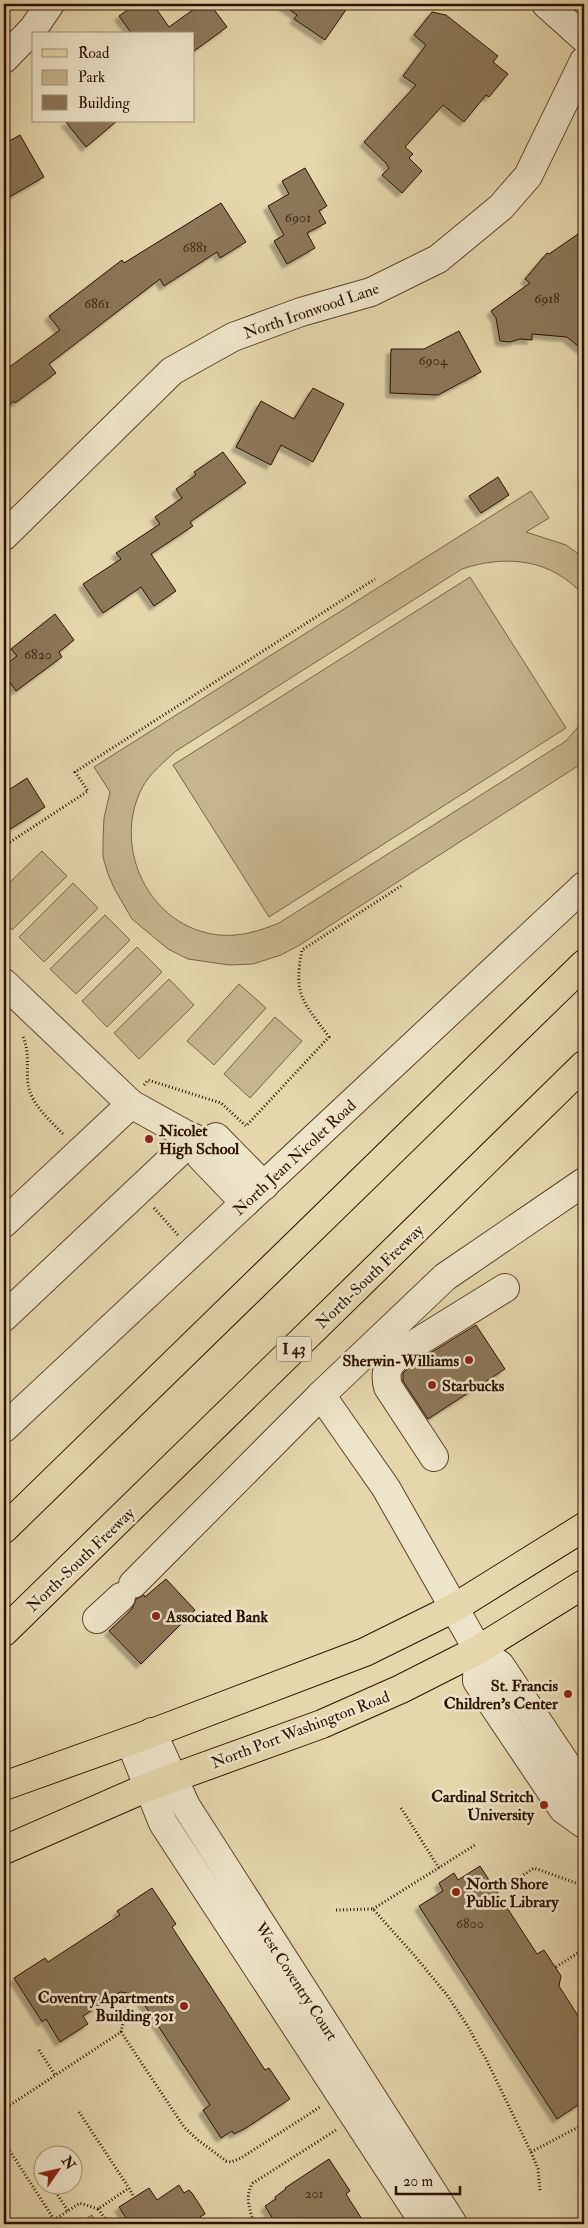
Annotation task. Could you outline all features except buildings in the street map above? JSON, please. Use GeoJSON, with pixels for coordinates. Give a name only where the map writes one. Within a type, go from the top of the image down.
{"type":"FeatureCollection","features":[{"type":"Feature","properties":{"kind":"main road"},"geometry":{"type":"LineString","coordinates":[[4,1529],[584,964]]}},
{"type":"Feature","properties":{"kind":"main road","name":"North-South Freeway"},"geometry":{"type":"LineString","coordinates":[[4,1632],[584,1065]]}},
{"type":"Feature","properties":{"kind":"main road"},"geometry":{"type":"LineString","coordinates":[[4,1786],[141,1737],[365,1652],[454,1608],[584,1527]]}},
{"type":"Feature","properties":{"kind":"main road","name":"North Port Washington Road"},"geometry":{"type":"LineString","coordinates":[[4,1850],[148,1787],[322,1724],[401,1689],[478,1650],[584,1584]]}},
{"type":"Feature","properties":{"kind":"street"},"geometry":{"type":"LineString","coordinates":[[4,59],[33,29],[50,4]]}},
{"type":"Feature","properties":{"kind":"street"},"geometry":{"type":"LineString","coordinates":[[546,4],[584,38]]}},
{"type":"Feature","properties":{"kind":"street","name":"North Ironwood Lane"},"geometry":{"type":"LineString","coordinates":[[4,536],[172,371],[233,337],[301,312],[371,292],[438,259],[494,213],[528,176],[584,61]]}},
{"type":"Feature","properties":{"kind":"street","name":"North Jean Nicolet Road"},"geometry":{"type":"LineString","coordinates":[[4,1428],[584,886]]}},
{"type":"Feature","properties":{"kind":"street"},"geometry":{"type":"LineString","coordinates":[[4,983],[131,1104],[198,1141]]}},
{"type":"Feature","properties":{"kind":"street"},"geometry":{"type":"LineString","coordinates":[[4,1223],[131,1104]]}},
{"type":"Feature","properties":{"kind":"street"},"geometry":{"type":"LineString","coordinates":[[198,1141],[201,1157],[254,1195]]}},
{"type":"Feature","properties":{"kind":"street"},"geometry":{"type":"LineString","coordinates":[[4,1318],[138,1191],[198,1141]]}},
{"type":"Feature","properties":{"kind":"street"},"geometry":{"type":"LineString","coordinates":[[97,1619],[190,1529],[321,1395],[445,1277],[584,1182]]}},
{"type":"Feature","properties":{"kind":"street"},"geometry":{"type":"LineString","coordinates":[[434,1458],[388,1387],[385,1377],[387,1367],[392,1360],[405,1350],[505,1288]]}},
{"type":"Feature","properties":{"kind":"street"},"geometry":{"type":"LineString","coordinates":[[321,1395],[386,1488],[478,1650],[500,1664],[584,1791]]}},
{"type":"Feature","properties":{"kind":"street"},"geometry":{"type":"LineString","coordinates":[[478,1650],[476,1681],[563,1809],[584,1824]]}},
{"type":"Feature","properties":{"kind":"street","name":"West Coventry Court"},"geometry":{"type":"LineString","coordinates":[[141,1737],[173,1778],[186,1806],[453,2224]]}},
{"type":"Feature","properties":{"kind":"street","name":"West Coventry Court"},"geometry":{"type":"LineString","coordinates":[[141,1737],[148,1787],[163,1823],[426,2224]]}},
{"type":"Feature","properties":{"kind":"path"},"geometry":{"type":"LineString","coordinates":[[4,846],[88,791],[76,772],[375,579]]}},
{"type":"Feature","properties":{"kind":"path"},"geometry":{"type":"LineString","coordinates":[[131,1104],[148,1080],[221,1103],[246,1126],[329,1037],[304,1001],[299,989],[298,973],[302,950],[401,886]]}},
{"type":"Feature","properties":{"kind":"path"},"geometry":{"type":"LineString","coordinates":[[21,1033],[28,1051],[28,1084],[31,1095],[44,1114],[79,1152]]}},
{"type":"Feature","properties":{"kind":"path"},"geometry":{"type":"LineString","coordinates":[[138,1191],[184,1242],[188,1256]]}},
{"type":"Feature","properties":{"kind":"path"},"geometry":{"type":"LineString","coordinates":[[401,1808],[439,1868]]}},
{"type":"Feature","properties":{"kind":"path"},"geometry":{"type":"LineString","coordinates":[[336,1910],[373,1909],[475,1846]]}},
{"type":"Feature","properties":{"kind":"path"},"geometry":{"type":"LineString","coordinates":[[497,1892],[534,1868],[576,1882]]}},
{"type":"Feature","properties":{"kind":"path"},"geometry":{"type":"LineString","coordinates":[[373,1909],[420,1962],[467,2025],[487,2061],[531,2152],[538,2169],[540,2191]]}},
{"type":"Feature","properties":{"kind":"path"},"geometry":{"type":"LineString","coordinates":[[556,1967],[584,1949]]}},
{"type":"Feature","properties":{"kind":"path"},"geometry":{"type":"LineString","coordinates":[[4,2108],[121,2032],[129,1994]]}},
{"type":"Feature","properties":{"kind":"path"},"geometry":{"type":"LineString","coordinates":[[121,2032],[184,2127],[226,2161],[231,2162],[242,2158],[323,2106]]}},
{"type":"Feature","properties":{"kind":"path"},"geometry":{"type":"LineString","coordinates":[[39,2050],[55,2075]]}},
{"type":"Feature","properties":{"kind":"path"},"geometry":{"type":"LineString","coordinates":[[79,2112],[134,2197]]}},
{"type":"Feature","properties":{"kind":"path"},"geometry":{"type":"LineString","coordinates":[[531,2152],[584,2124]]}},
{"type":"Feature","properties":{"kind":"path"},"geometry":{"type":"LineString","coordinates":[[254,2224],[248,2200],[248,2191],[252,2183],[336,2128]]}},
{"type":"Feature","properties":{"kind":"path"},"geometry":{"type":"LineString","coordinates":[[4,2142],[57,2224]]}},
{"type":"Feature","properties":{"kind":"path"},"geometry":{"type":"LineString","coordinates":[[98,2209],[128,2188]]}},
{"type":"Feature","properties":{"kind":"path"},"geometry":{"type":"LineString","coordinates":[[58,2196],[68,2211]]}},
{"type":"Feature","properties":{"kind":"path"},"geometry":{"type":"LineString","coordinates":[[54,2220],[80,2203],[98,2209],[106,2221],[102,2224]]}},
{"type":"Feature","properties":{"kind":"green space"},"geometry":{"type":"Polygon","coordinates":[[[531,491],[549,518],[526,532],[566,545],[584,558],[584,596],[558,574],[528,563],[496,562],[462,569],[176,751],[153,773],[142,788],[134,811],[131,835],[135,859],[143,881],[156,901],[174,918],[195,929],[219,935],[249,933],[279,923],[566,741],[584,720],[584,762],[298,946],[281,955],[253,964],[229,965],[188,959],[168,949],[132,919],[114,888],[103,857],[104,818],[110,792],[94,767],[531,491]]]}},
{"type":"Feature","properties":{"kind":"green space"},"geometry":{"type":"Polygon","coordinates":[[[470,577],[566,728],[269,917],[173,765],[470,577]]]}},
{"type":"Feature","properties":{"kind":"green space"},"geometry":{"type":"Polygon","coordinates":[[[42,851],[67,876],[12,930],[4,921],[4,888],[42,851]]]}},
{"type":"Feature","properties":{"kind":"green space"},"geometry":{"type":"Polygon","coordinates":[[[73,883],[98,908],[44,962],[19,937],[73,883]]]}},
{"type":"Feature","properties":{"kind":"green space"},"geometry":{"type":"Polygon","coordinates":[[[105,915],[130,940],[76,994],[50,969],[105,915]]]}},
{"type":"Feature","properties":{"kind":"green space"},"geometry":{"type":"Polygon","coordinates":[[[137,947],[162,972],[107,1027],[82,1001],[137,947]]]}},
{"type":"Feature","properties":{"kind":"green space"},"geometry":{"type":"Polygon","coordinates":[[[169,979],[194,1005],[139,1059],[114,1033],[169,979]]]}},
{"type":"Feature","properties":{"kind":"green space"},"geometry":{"type":"Polygon","coordinates":[[[239,984],[266,1008],[214,1065],[187,1041],[239,984]]]}},
{"type":"Feature","properties":{"kind":"green space"},"geometry":{"type":"Polygon","coordinates":[[[275,1017],[302,1041],[250,1098],[224,1074],[275,1017]]]}},
{"type":"Feature","properties":{"kind":"green space"},"geometry":{"type":"Polygon","coordinates":[[[92,2215],[98,2224],[77,2224],[92,2215]]]}},
{"type":"Feature","properties":{"kind":"place","name":"Nicolet High School"},"geometry":{"type":"Point","coordinates":[149,1139]}},
{"type":"Feature","properties":{"kind":"place","name":"Sherwin-Williams"},"geometry":{"type":"Point","coordinates":[469,1360]}},
{"type":"Feature","properties":{"kind":"place","name":"Starbucks"},"geometry":{"type":"Point","coordinates":[432,1385]}},
{"type":"Feature","properties":{"kind":"place","name":"Associated Bank"},"geometry":{"type":"Point","coordinates":[156,1616]}},
{"type":"Feature","properties":{"kind":"place","name":"St. Francis Children's Center"},"geometry":{"type":"Point","coordinates":[568,1694]}},
{"type":"Feature","properties":{"kind":"place","name":"Cardinal Stritch University"},"geometry":{"type":"Point","coordinates":[544,1805]}},
{"type":"Feature","properties":{"kind":"place","name":"North Shore Public Library"},"geometry":{"type":"Point","coordinates":[456,1892]}},
{"type":"Feature","properties":{"kind":"place","name":"Coventry Apartments Building 301"},"geometry":{"type":"Point","coordinates":[184,2006]}}]}
